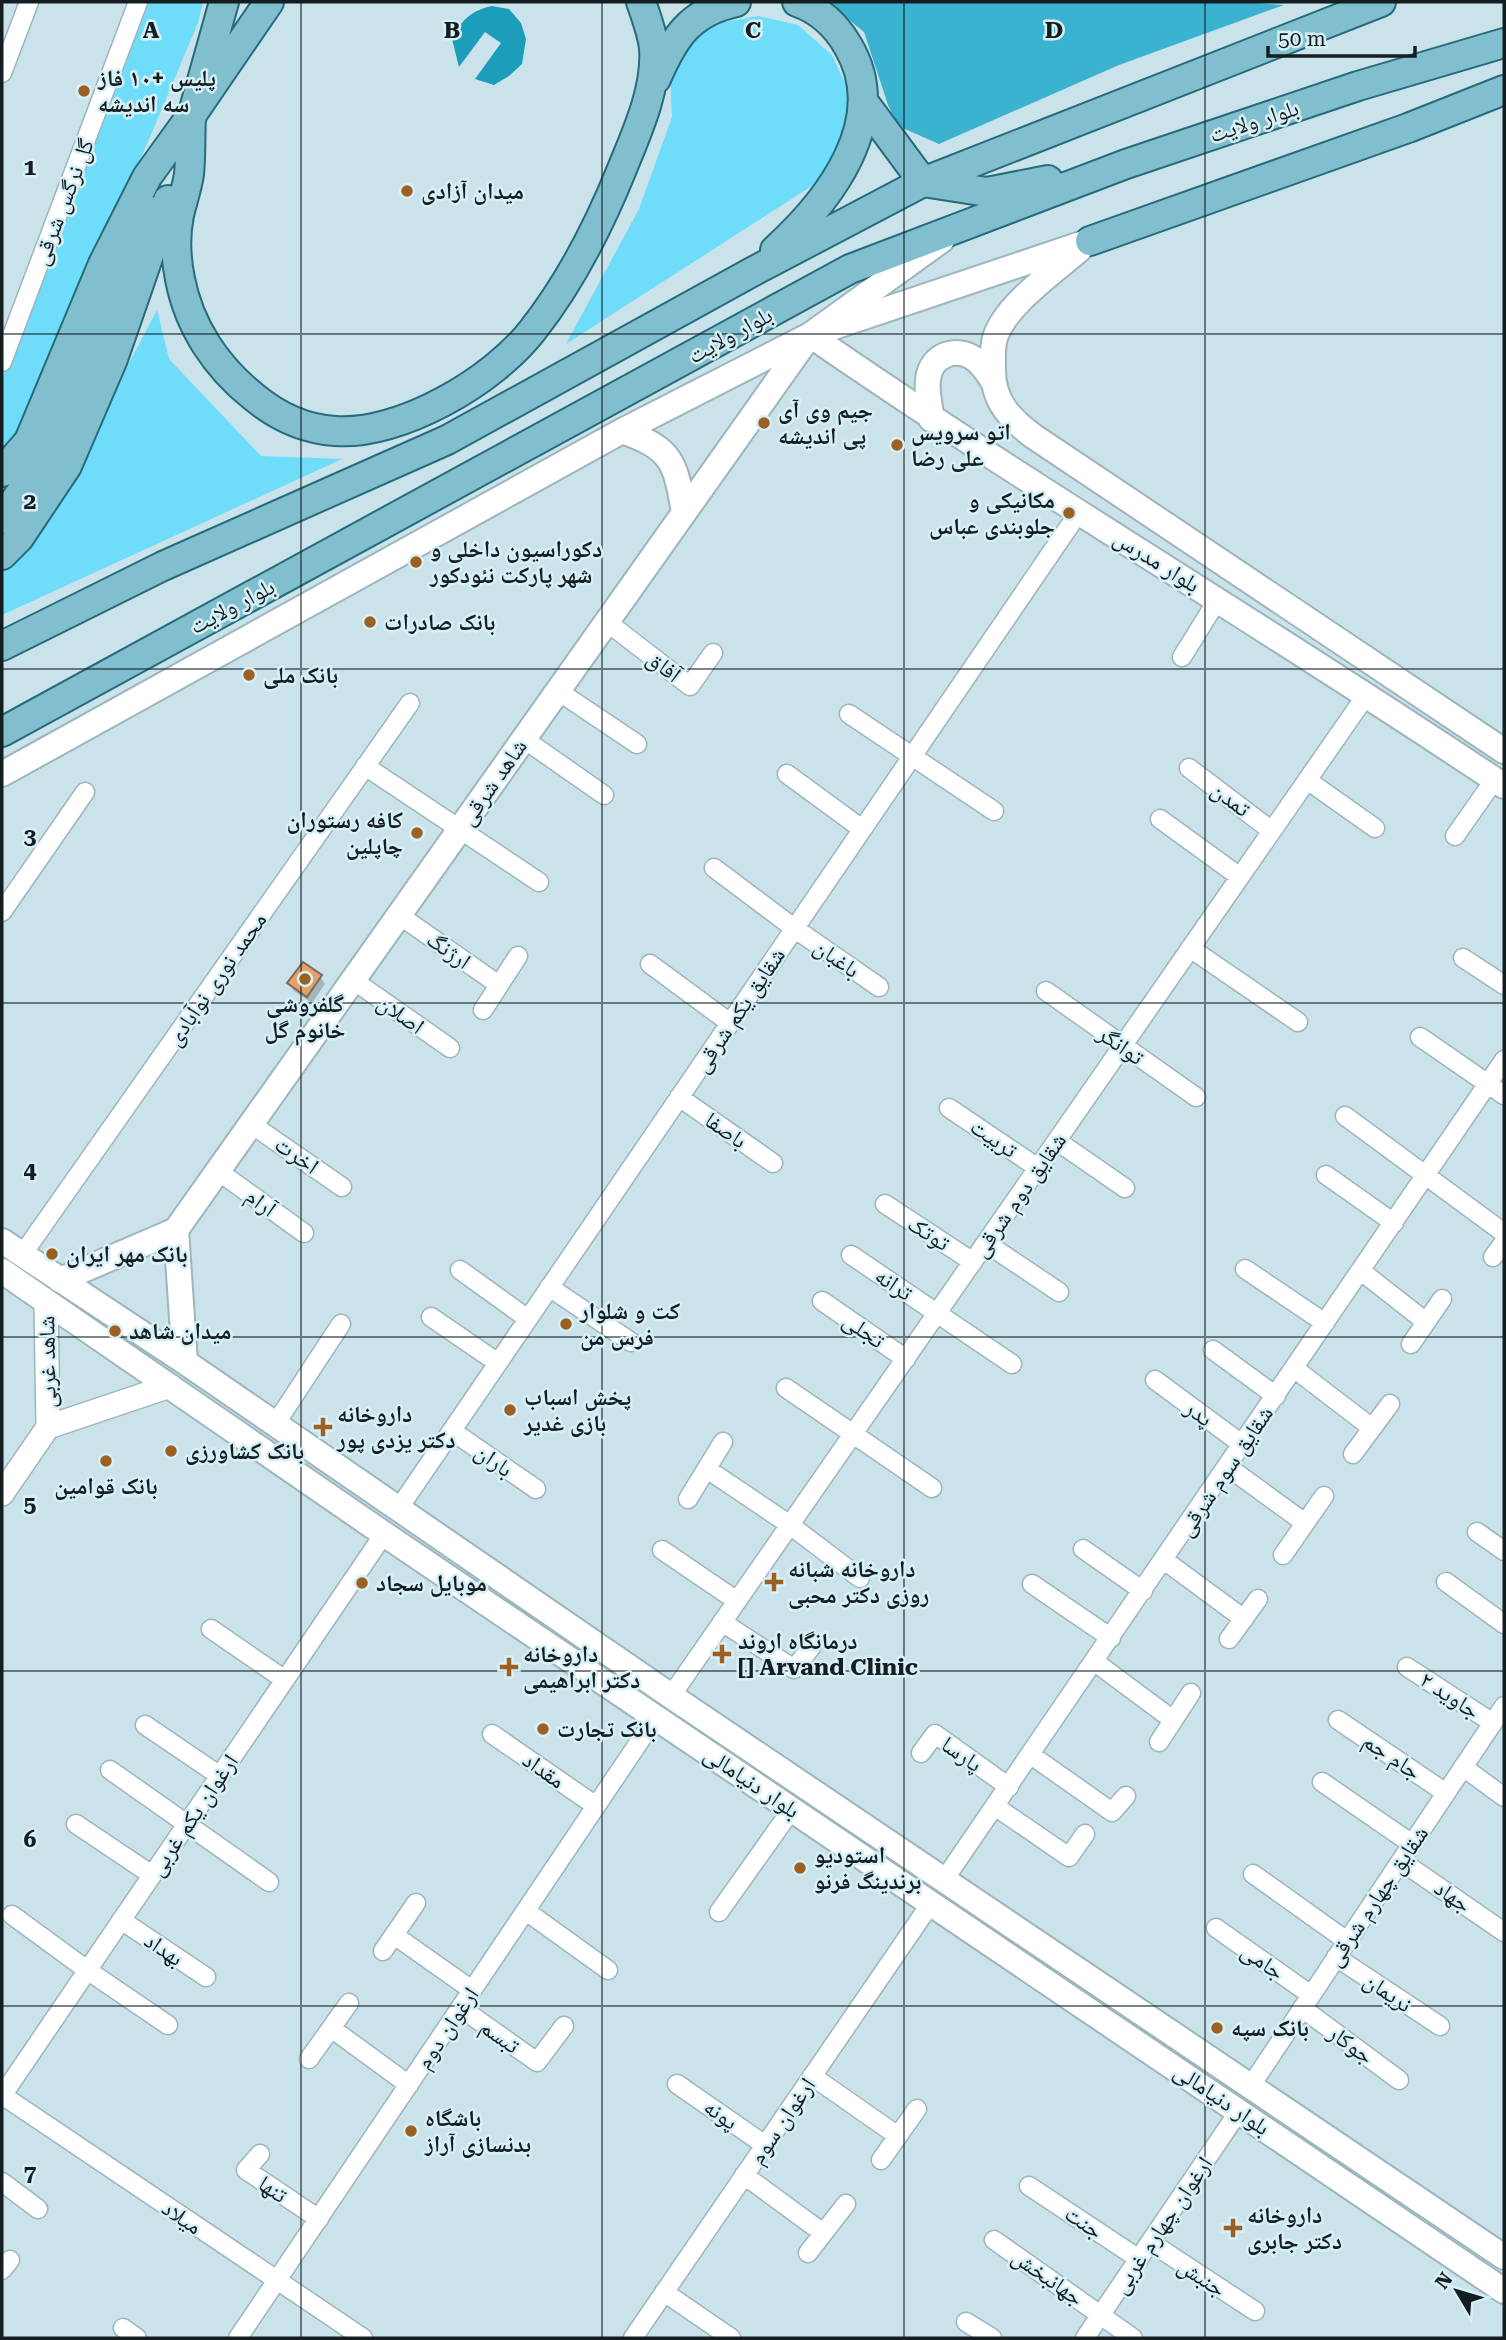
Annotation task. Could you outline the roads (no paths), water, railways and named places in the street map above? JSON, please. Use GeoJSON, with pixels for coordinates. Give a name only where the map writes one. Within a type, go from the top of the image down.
{"type":"FeatureCollection","features":[{"type":"Feature","properties":{"kind":"main road"},"geometry":{"type":"LineString","coordinates":[[2,555],[19,538],[67,466],[103,383],[150,257],[224,2]]}},
{"type":"Feature","properties":{"kind":"main road"},"geometry":{"type":"LineString","coordinates":[[2,472],[29,441],[103,264],[140,189],[268,2]]}},
{"type":"Feature","properties":{"kind":"main road"},"geometry":{"type":"LineString","coordinates":[[641,2],[654,48],[650,91]]}},
{"type":"Feature","properties":{"kind":"main road"},"geometry":{"type":"LineString","coordinates":[[191,116],[189,175],[178,219],[176,250],[180,279],[190,313],[205,346],[234,382],[273,412],[310,427],[337,432],[368,429],[427,411],[480,380],[531,332],[571,274],[606,207],[634,140],[650,91],[677,38],[698,15],[736,2]]}},
{"type":"Feature","properties":{"kind":"main road"},"geometry":{"type":"LineString","coordinates":[[752,272],[800,228],[848,162],[857,138],[863,101],[857,61],[842,35],[811,6],[797,2]]}},
{"type":"Feature","properties":{"kind":"main road","name":"بلوار ولایت"},"geometry":{"type":"LineString","coordinates":[[2,646],[163,566],[447,440],[752,272],[923,182],[1380,2]]}},
{"type":"Feature","properties":{"kind":"main road","name":"بلوار ولایت"},"geometry":{"type":"LineString","coordinates":[[2,732],[850,269],[1126,164],[1358,86],[1504,43]]}},
{"type":"Feature","properties":{"kind":"main road"},"geometry":{"type":"LineString","coordinates":[[810,335],[1090,241],[1408,128],[1504,89]]}},
{"type":"Feature","properties":{"kind":"main road"},"geometry":{"type":"LineString","coordinates":[[863,101],[923,182],[987,192],[1126,164]]}},
{"type":"Feature","properties":{"kind":"main road"},"geometry":{"type":"LineString","coordinates":[[2,519],[10,499],[43,461],[117,292],[142,220],[191,116]]}},
{"type":"Feature","properties":{"kind":"main road"},"geometry":{"type":"LineString","coordinates":[[810,335],[959,227]]}},
{"type":"Feature","properties":{"kind":"main road"},"geometry":{"type":"LineString","coordinates":[[993,382],[995,339],[1003,322],[1027,296],[1090,241]]}},
{"type":"Feature","properties":{"kind":"main road","name":"بلوار ولایت"},"geometry":{"type":"LineString","coordinates":[[2,774],[622,431],[810,335]]}},
{"type":"Feature","properties":{"kind":"main road","name":"بلوار مدرس"},"geometry":{"type":"LineString","coordinates":[[810,335],[931,419],[1367,694],[1500,782]]}},
{"type":"Feature","properties":{"kind":"main road","name":"شاهد شرقی"},"geometry":{"type":"LineString","coordinates":[[176,1230],[810,335]]}},
{"type":"Feature","properties":{"kind":"main road"},"geometry":{"type":"LineString","coordinates":[[931,419],[928,380],[932,366],[943,355],[964,352],[978,361],[993,382]]}},
{"type":"Feature","properties":{"kind":"main road","name":"بلوار مدرس"},"geometry":{"type":"LineString","coordinates":[[993,382],[1005,411],[1033,436],[1504,751]]}},
{"type":"Feature","properties":{"kind":"main road"},"geometry":{"type":"LineString","coordinates":[[622,431],[648,440],[669,457],[678,476],[684,512]]}},
{"type":"Feature","properties":{"kind":"main road"},"geometry":{"type":"LineString","coordinates":[[2,667],[88,604]]}},
{"type":"Feature","properties":{"kind":"main road"},"geometry":{"type":"LineString","coordinates":[[60,1280],[176,1230],[185,1362]]}},
{"type":"Feature","properties":{"kind":"main road","name":"بلوار دنیامالی"},"geometry":{"type":"LineString","coordinates":[[2,1241],[276,1423],[671,1696],[1504,2257]]}},
{"type":"Feature","properties":{"kind":"main road","name":"بلوار دنیامالی"},"geometry":{"type":"LineString","coordinates":[[2,1271],[384,1534],[1504,2291]]}},
{"type":"Feature","properties":{"kind":"street"},"geometry":{"type":"LineString","coordinates":[[2,73],[29,2]]}},
{"type":"Feature","properties":{"kind":"street","name":"گل نرگس شرقی"},"geometry":{"type":"LineString","coordinates":[[2,362],[138,2]]}},
{"type":"Feature","properties":{"kind":"street","name":"شقایق یکم شرقی"},"geometry":{"type":"LineString","coordinates":[[399,1508],[1079,512]]}},
{"type":"Feature","properties":{"kind":"street"},"geometry":{"type":"LineString","coordinates":[[1182,657],[1217,599]]}},
{"type":"Feature","properties":{"kind":"street","name":"آفاق"},"geometry":{"type":"LineString","coordinates":[[607,622],[690,686],[713,653]]}},
{"type":"Feature","properties":{"kind":"street"},"geometry":{"type":"LineString","coordinates":[[558,691],[637,744]]}},
{"type":"Feature","properties":{"kind":"street","name":"شقایق دوم شرقی"},"geometry":{"type":"LineString","coordinates":[[671,1696],[1367,694]]}},
{"type":"Feature","properties":{"kind":"street","name":"محمد نوری نوآبادی"},"geometry":{"type":"LineString","coordinates":[[22,1255],[410,703]]}},
{"type":"Feature","properties":{"kind":"street"},"geometry":{"type":"LineString","coordinates":[[849,714],[994,811]]}},
{"type":"Feature","properties":{"kind":"street"},"geometry":{"type":"LineString","coordinates":[[524,739],[604,795]]}},
{"type":"Feature","properties":{"kind":"street"},"geometry":{"type":"LineString","coordinates":[[365,766],[539,881]]}},
{"type":"Feature","properties":{"kind":"street","name":"تمدن"},"geometry":{"type":"LineString","coordinates":[[1189,768],[1272,831]]}},
{"type":"Feature","properties":{"kind":"street"},"geometry":{"type":"LineString","coordinates":[[787,774],[862,829]]}},
{"type":"Feature","properties":{"kind":"street"},"geometry":{"type":"LineString","coordinates":[[1307,780],[1375,828]]}},
{"type":"Feature","properties":{"kind":"street"},"geometry":{"type":"LineString","coordinates":[[1455,836],[1500,782]]}},
{"type":"Feature","properties":{"kind":"street"},"geometry":{"type":"LineString","coordinates":[[2,912],[85,792]]}},
{"type":"Feature","properties":{"kind":"street"},"geometry":{"type":"LineString","coordinates":[[1160,819],[1240,877]]}},
{"type":"Feature","properties":{"kind":"street","name":"باغبان"},"geometry":{"type":"LineString","coordinates":[[715,868],[794,928],[879,987]]}},
{"type":"Feature","properties":{"kind":"street","name":"ارژنگ"},"geometry":{"type":"LineString","coordinates":[[399,915],[499,985]]}},
{"type":"Feature","properties":{"kind":"street"},"geometry":{"type":"LineString","coordinates":[[1190,948],[1298,1022]]}},
{"type":"Feature","properties":{"kind":"street"},"geometry":{"type":"LineString","coordinates":[[483,1010],[518,956]]}},
{"type":"Feature","properties":{"kind":"street"},"geometry":{"type":"LineString","coordinates":[[1463,958],[1504,985]]}},
{"type":"Feature","properties":{"kind":"street"},"geometry":{"type":"LineString","coordinates":[[650,964],[730,1023]]}},
{"type":"Feature","properties":{"kind":"street","name":"اصلان"},"geometry":{"type":"LineString","coordinates":[[353,980],[450,1048]]}},
{"type":"Feature","properties":{"kind":"street","name":"توانگر"},"geometry":{"type":"LineString","coordinates":[[1046,991],[1196,1097]]}},
{"type":"Feature","properties":{"kind":"street"},"geometry":{"type":"LineString","coordinates":[[1420,1037],[1504,1095]]}},
{"type":"Feature","properties":{"kind":"street","name":"شقایق سوم شرقی"},"geometry":{"type":"LineString","coordinates":[[944,1881],[1504,1060]]}},
{"type":"Feature","properties":{"kind":"street","name":"باصفا"},"geometry":{"type":"LineString","coordinates":[[679,1097],[773,1163]]}},
{"type":"Feature","properties":{"kind":"street","name":"تربیت"},"geometry":{"type":"LineString","coordinates":[[949,1108],[1038,1167]]}},
{"type":"Feature","properties":{"kind":"street"},"geometry":{"type":"LineString","coordinates":[[1345,1116],[1504,1233]]}},
{"type":"Feature","properties":{"kind":"street","name":"اخرت"},"geometry":{"type":"LineString","coordinates":[[251,1124],[342,1187]]}},
{"type":"Feature","properties":{"kind":"street"},"geometry":{"type":"LineString","coordinates":[[1057,1141],[1125,1188]]}},
{"type":"Feature","properties":{"kind":"street","name":"آرام"},"geometry":{"type":"LineString","coordinates":[[218,1171],[304,1233]]}},
{"type":"Feature","properties":{"kind":"street"},"geometry":{"type":"LineString","coordinates":[[1326,1175],[1394,1223]]}},
{"type":"Feature","properties":{"kind":"street","name":"توتک"},"geometry":{"type":"LineString","coordinates":[[885,1204],[973,1262]]}},
{"type":"Feature","properties":{"kind":"street"},"geometry":{"type":"LineString","coordinates":[[986,1242],[1059,1292]]}},
{"type":"Feature","properties":{"kind":"street"},"geometry":{"type":"LineString","coordinates":[[1493,1256],[1504,1242]]}},
{"type":"Feature","properties":{"kind":"street","name":"ترانه"},"geometry":{"type":"LineString","coordinates":[[851,1255],[1012,1364]]}},
{"type":"Feature","properties":{"kind":"street"},"geometry":{"type":"LineString","coordinates":[[1245,1269],[1325,1324]]}},
{"type":"Feature","properties":{"kind":"street"},"geometry":{"type":"LineString","coordinates":[[460,1270],[528,1319]]}},
{"type":"Feature","properties":{"kind":"street"},"geometry":{"type":"LineString","coordinates":[[1361,1272],[1426,1322]]}},
{"type":"Feature","properties":{"kind":"street"},"geometry":{"type":"LineString","coordinates":[[550,1287],[631,1342]]}},
{"type":"Feature","properties":{"kind":"street"},"geometry":{"type":"LineString","coordinates":[[1410,1344],[1442,1299]]}},
{"type":"Feature","properties":{"kind":"street","name":"شاهد غربی"},"geometry":{"type":"LineString","coordinates":[[3,1490],[48,1427],[46,1301]]}},
{"type":"Feature","properties":{"kind":"street","name":"تجلی"},"geometry":{"type":"LineString","coordinates":[[822,1301],[905,1359]]}},
{"type":"Feature","properties":{"kind":"street"},"geometry":{"type":"LineString","coordinates":[[430,1317],[498,1363]]}},
{"type":"Feature","properties":{"kind":"street"},"geometry":{"type":"LineString","coordinates":[[276,1423],[341,1324]]}},
{"type":"Feature","properties":{"kind":"street"},"geometry":{"type":"LineString","coordinates":[[1213,1350],[1276,1396]]}},
{"type":"Feature","properties":{"kind":"street"},"geometry":{"type":"LineString","coordinates":[[1294,1369],[1372,1428]]}},
{"type":"Feature","properties":{"kind":"street","name":"پدر"},"geometry":{"type":"LineString","coordinates":[[1155,1380],[1243,1445]]}},
{"type":"Feature","properties":{"kind":"street"},"geometry":{"type":"LineString","coordinates":[[48,1427],[170,1386]]}},
{"type":"Feature","properties":{"kind":"street"},"geometry":{"type":"LineString","coordinates":[[786,1388],[932,1488]]}},
{"type":"Feature","properties":{"kind":"street"},"geometry":{"type":"LineString","coordinates":[[1353,1454],[1390,1404]]}},
{"type":"Feature","properties":{"kind":"street","name":"باران"},"geometry":{"type":"LineString","coordinates":[[452,1431],[536,1489]]}},
{"type":"Feature","properties":{"kind":"street"},"geometry":{"type":"LineString","coordinates":[[688,1499],[723,1442]]}},
{"type":"Feature","properties":{"kind":"street"},"geometry":{"type":"LineString","coordinates":[[1228,1467],[1305,1523]]}},
{"type":"Feature","properties":{"kind":"street"},"geometry":{"type":"LineString","coordinates":[[707,1469],[790,1525],[860,1578]]}},
{"type":"Feature","properties":{"kind":"street"},"geometry":{"type":"LineString","coordinates":[[1283,1555],[1324,1496]]}},
{"type":"Feature","properties":{"kind":"street"},"geometry":{"type":"LineString","coordinates":[[1477,1532],[1504,1551]]}},
{"type":"Feature","properties":{"kind":"street","name":"ارغوان یکم غربی"},"geometry":{"type":"LineString","coordinates":[[2,2096],[384,1534]]}},
{"type":"Feature","properties":{"kind":"street"},"geometry":{"type":"LineString","coordinates":[[1083,1549],[1143,1591]]}},
{"type":"Feature","properties":{"kind":"street"},"geometry":{"type":"LineString","coordinates":[[662,1550],[737,1601]]}},
{"type":"Feature","properties":{"kind":"street"},"geometry":{"type":"LineString","coordinates":[[1164,1560],[1244,1619]]}},
{"type":"Feature","properties":{"kind":"street"},"geometry":{"type":"LineString","coordinates":[[1447,1582],[1504,1624]]}},
{"type":"Feature","properties":{"kind":"street"},"geometry":{"type":"LineString","coordinates":[[1032,1584],[1111,1638]]}},
{"type":"Feature","properties":{"kind":"street"},"geometry":{"type":"LineString","coordinates":[[1230,1639],[1258,1599]]}},
{"type":"Feature","properties":{"kind":"street"},"geometry":{"type":"LineString","coordinates":[[722,1622],[794,1669],[812,1646]]}},
{"type":"Feature","properties":{"kind":"street"},"geometry":{"type":"LineString","coordinates":[[211,1629],[285,1680]]}},
{"type":"Feature","properties":{"kind":"street"},"geometry":{"type":"LineString","coordinates":[[1095,1662],[1174,1720]]}},
{"type":"Feature","properties":{"kind":"street","name":"جاوید ۲"},"geometry":{"type":"LineString","coordinates":[[1407,1667],[1493,1723]]}},
{"type":"Feature","properties":{"kind":"street"},"geometry":{"type":"LineString","coordinates":[[1159,1742],[1191,1693]]}},
{"type":"Feature","properties":{"kind":"street","name":"شقایق چهارم شرقی"},"geometry":{"type":"LineString","coordinates":[[1250,2087],[1504,1706]]}},
{"type":"Feature","properties":{"kind":"street","name":"ارغوان دوم"},"geometry":{"type":"LineString","coordinates":[[238,2338],[656,1717]]}},
{"type":"Feature","properties":{"kind":"street","name":"جام جم"},"geometry":{"type":"LineString","coordinates":[[1338,1720],[1446,1793]]}},
{"type":"Feature","properties":{"kind":"street"},"geometry":{"type":"LineString","coordinates":[[145,1725],[220,1776]]}},
{"type":"Feature","properties":{"kind":"street","name":"مقداد"},"geometry":{"type":"LineString","coordinates":[[492,1734],[596,1806]]}},
{"type":"Feature","properties":{"kind":"street","name":"پارسا"},"geometry":{"type":"LineString","coordinates":[[920,1753],[935,1734],[1009,1787]]}},
{"type":"Feature","properties":{"kind":"street"},"geometry":{"type":"LineString","coordinates":[[1031,1755],[1112,1812],[1126,1796]]}},
{"type":"Feature","properties":{"kind":"street"},"geometry":{"type":"LineString","coordinates":[[1463,1767],[1504,1797]]}},
{"type":"Feature","properties":{"kind":"street"},"geometry":{"type":"LineString","coordinates":[[110,1770],[270,1882]]}},
{"type":"Feature","properties":{"kind":"street"},"geometry":{"type":"LineString","coordinates":[[1322,1782],[1412,1844]]}},
{"type":"Feature","properties":{"kind":"street"},"geometry":{"type":"LineString","coordinates":[[996,1807],[1069,1857],[1085,1834]]}},
{"type":"Feature","properties":{"kind":"street"},"geometry":{"type":"LineString","coordinates":[[719,1912],[792,1809]]}},
{"type":"Feature","properties":{"kind":"street"},"geometry":{"type":"LineString","coordinates":[[76,1824],[152,1875]]}},
{"type":"Feature","properties":{"kind":"street","name":"جهاد"},"geometry":{"type":"LineString","coordinates":[[1401,1861],[1504,1932]]}},
{"type":"Feature","properties":{"kind":"street"},"geometry":{"type":"LineString","coordinates":[[1253,1874],[1347,1941]]}},
{"type":"Feature","properties":{"kind":"street"},"geometry":{"type":"LineString","coordinates":[[383,1951],[416,1903]]}},
{"type":"Feature","properties":{"kind":"street","name":"ارغوان سوم"},"geometry":{"type":"LineString","coordinates":[[632,2338],[931,1903]]}},
{"type":"Feature","properties":{"kind":"street"},"geometry":{"type":"LineString","coordinates":[[526,1911],[608,1969]]}},
{"type":"Feature","properties":{"kind":"street"},"geometry":{"type":"LineString","coordinates":[[12,1914],[87,1970],[168,2025]]}},
{"type":"Feature","properties":{"kind":"street","name":"بهداد"},"geometry":{"type":"LineString","coordinates":[[121,1920],[206,1977]]}},
{"type":"Feature","properties":{"kind":"street","name":"جامی"},"geometry":{"type":"LineString","coordinates":[[1216,1928],[1307,2002]]}},
{"type":"Feature","properties":{"kind":"street"},"geometry":{"type":"LineString","coordinates":[[394,1935],[472,1990]]}},
{"type":"Feature","properties":{"kind":"street","name":"نریمان"},"geometry":{"type":"LineString","coordinates":[[1336,1957],[1440,2026]]}},
{"type":"Feature","properties":{"kind":"street","name":"جوکار"},"geometry":{"type":"LineString","coordinates":[[1307,2002],[1399,2080]]}},
{"type":"Feature","properties":{"kind":"street"},"geometry":{"type":"LineString","coordinates":[[309,2059],[349,2003]]}},
{"type":"Feature","properties":{"kind":"street","name":"تبسم"},"geometry":{"type":"LineString","coordinates":[[461,2008],[537,2062],[564,2026]]}},
{"type":"Feature","properties":{"kind":"street"},"geometry":{"type":"LineString","coordinates":[[331,2028],[409,2085]]}},
{"type":"Feature","properties":{"kind":"street"},"geometry":{"type":"LineString","coordinates":[[812,2076],[898,2136]]}},
{"type":"Feature","properties":{"kind":"street","name":"پونه"},"geometry":{"type":"LineString","coordinates":[[677,2084],[765,2145]]}},
{"type":"Feature","properties":{"kind":"street","name":"میلاد"},"geometry":{"type":"LineString","coordinates":[[2,2096],[363,2338]]}},
{"type":"Feature","properties":{"kind":"street"},"geometry":{"type":"LineString","coordinates":[[881,2160],[917,2109]]}},
{"type":"Feature","properties":{"kind":"street","name":"ارغوان چهارم غربی"},"geometry":{"type":"LineString","coordinates":[[1085,2338],[1240,2111]]}},
{"type":"Feature","properties":{"kind":"street","name":"تنها"},"geometry":{"type":"LineString","coordinates":[[260,2154],[246,2170],[319,2219]]}},
{"type":"Feature","properties":{"kind":"street"},"geometry":{"type":"LineString","coordinates":[[744,2175],[823,2233]]}},
{"type":"Feature","properties":{"kind":"street"},"geometry":{"type":"LineString","coordinates":[[2,2182],[38,2209]]}},
{"type":"Feature","properties":{"kind":"street","name":"جنت"},"geometry":{"type":"LineString","coordinates":[[1029,2186],[1139,2259]]}},
{"type":"Feature","properties":{"kind":"street"},"geometry":{"type":"LineString","coordinates":[[808,2253],[846,2204]]}},
{"type":"Feature","properties":{"kind":"street","name":"جهانبخش"},"geometry":{"type":"LineString","coordinates":[[994,2240],[1133,2338]]}},
{"type":"Feature","properties":{"kind":"street","name":"جنبش"},"geometry":{"type":"LineString","coordinates":[[1150,2242],[1255,2311]]}},
{"type":"Feature","properties":{"kind":"street"},"geometry":{"type":"LineString","coordinates":[[664,2292],[731,2338]]}},
{"type":"Feature","properties":{"kind":"street"},"geometry":{"type":"LineString","coordinates":[[967,2322],[992,2338]]}},
{"type":"Feature","properties":{"kind":"place","name":"پلیس +١٠ فاز سه اندیشه"},"geometry":{"type":"Point","coordinates":[84,91]}},
{"type":"Feature","properties":{"kind":"place","name":"میدان آزادی"},"geometry":{"type":"Point","coordinates":[407,191]}},
{"type":"Feature","properties":{"kind":"place","name":"جیم وی آی پی اندیشه"},"geometry":{"type":"Point","coordinates":[764,423]}},
{"type":"Feature","properties":{"kind":"place","name":"اتو سرویس علی رضا"},"geometry":{"type":"Point","coordinates":[897,445]}},
{"type":"Feature","properties":{"kind":"place","name":"مکانیکی و جلوبندی عباس"},"geometry":{"type":"Point","coordinates":[1069,513]}},
{"type":"Feature","properties":{"kind":"place","name":"دکوراسیون داخلی و شهر پارکت نئودکور"},"geometry":{"type":"Point","coordinates":[416,562]}},
{"type":"Feature","properties":{"kind":"place","name":"بانک صادرات"},"geometry":{"type":"Point","coordinates":[370,622]}},
{"type":"Feature","properties":{"kind":"place","name":"بانک ملی"},"geometry":{"type":"Point","coordinates":[249,675]}},
{"type":"Feature","properties":{"kind":"place","name":"کافه رستوران چاپلین"},"geometry":{"type":"Point","coordinates":[417,833]}},
{"type":"Feature","properties":{"kind":"place","name":"گلفروشی خانوم گل"},"geometry":{"type":"Point","coordinates":[305,979]}},
{"type":"Feature","properties":{"kind":"place","name":"بانک مهر ایران"},"geometry":{"type":"Point","coordinates":[52,1254]}},
{"type":"Feature","properties":{"kind":"place","name":"کت و شلوار فرس من"},"geometry":{"type":"Point","coordinates":[566,1324]}},
{"type":"Feature","properties":{"kind":"place","name":"میدان شاهد"},"geometry":{"type":"Point","coordinates":[115,1331]}},
{"type":"Feature","properties":{"kind":"place","name":"پخش اسباب بازی غدیر"},"geometry":{"type":"Point","coordinates":[510,1410]}},
{"type":"Feature","properties":{"kind":"place","name":"داروخانه دکتر یزدی پور"},"geometry":{"type":"Point","coordinates":[323,1427]}},
{"type":"Feature","properties":{"kind":"place","name":"بانک کشاورزی"},"geometry":{"type":"Point","coordinates":[171,1451]}},
{"type":"Feature","properties":{"kind":"place","name":"بانک قوامین"},"geometry":{"type":"Point","coordinates":[106,1461]}},
{"type":"Feature","properties":{"kind":"place","name":"داروخانه شبانه روزی دکتر محبی"},"geometry":{"type":"Point","coordinates":[774,1582]}},
{"type":"Feature","properties":{"kind":"place","name":"موبایل سجاد"},"geometry":{"type":"Point","coordinates":[362,1583]}},
{"type":"Feature","properties":{"kind":"place","name":"درمانگاه اروند [] Arvand Clinic"},"geometry":{"type":"Point","coordinates":[722,1654]}},
{"type":"Feature","properties":{"kind":"place","name":"داروخانه دکتر ابراهیمی"},"geometry":{"type":"Point","coordinates":[509,1667]}},
{"type":"Feature","properties":{"kind":"place","name":"بانک تجارت"},"geometry":{"type":"Point","coordinates":[543,1729]}},
{"type":"Feature","properties":{"kind":"place","name":"استودیو برندینگ فرنو"},"geometry":{"type":"Point","coordinates":[800,1868]}},
{"type":"Feature","properties":{"kind":"place","name":"بانک سپه"},"geometry":{"type":"Point","coordinates":[1217,2028]}},
{"type":"Feature","properties":{"kind":"place","name":"باشگاه بدنسازی آراز"},"geometry":{"type":"Point","coordinates":[411,2131]}},
{"type":"Feature","properties":{"kind":"place","name":"داروخانه دکتر جابری"},"geometry":{"type":"Point","coordinates":[1233,2228]}}]}
